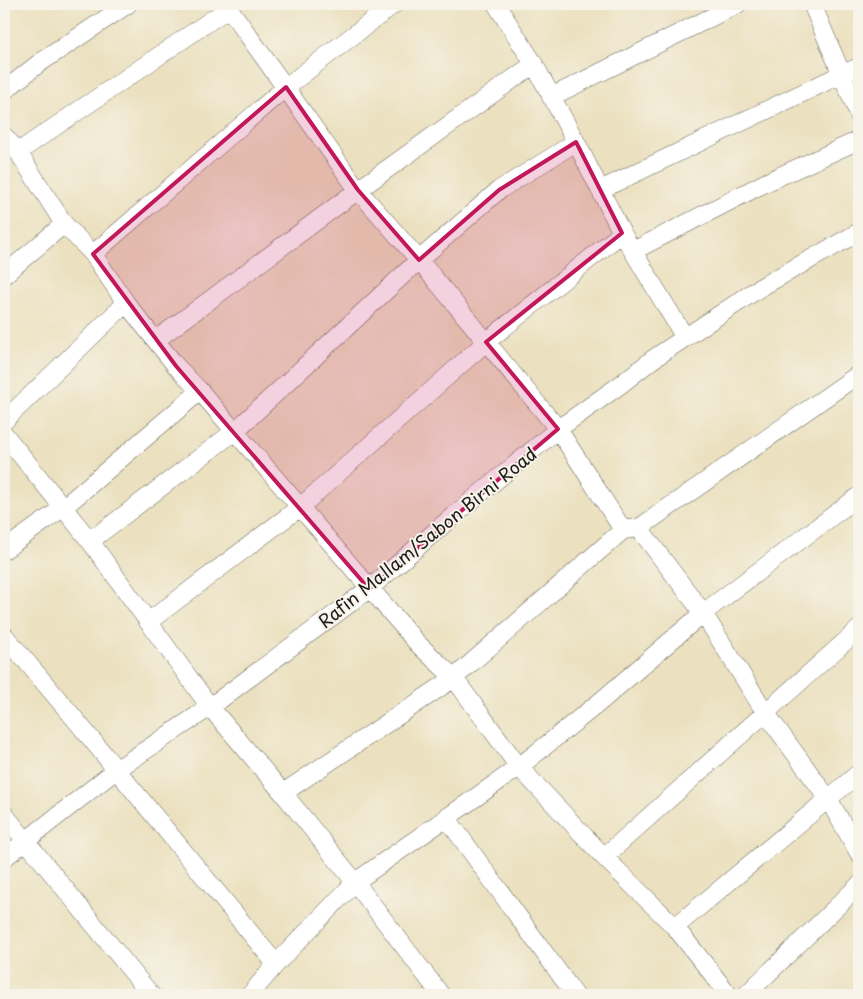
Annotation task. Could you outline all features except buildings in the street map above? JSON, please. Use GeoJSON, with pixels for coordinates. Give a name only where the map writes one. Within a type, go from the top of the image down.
{"type":"FeatureCollection","features":[{"type":"Feature","properties":{"kind":"street"},"geometry":{"type":"LineString","coordinates":[[4,91],[38,64],[128,4]]}},
{"type":"Feature","properties":{"kind":"street"},"geometry":{"type":"LineString","coordinates":[[93,254],[286,87],[394,4]]}},
{"type":"Feature","properties":{"kind":"street"},"geometry":{"type":"LineString","coordinates":[[551,96],[738,4]]}},
{"type":"Feature","properties":{"kind":"street"},"geometry":{"type":"LineString","coordinates":[[812,4],[859,114]]}},
{"type":"Feature","properties":{"kind":"street"},"geometry":{"type":"LineString","coordinates":[[500,5],[576,142],[622,234],[684,336]]}},
{"type":"Feature","properties":{"kind":"street"},"geometry":{"type":"LineString","coordinates":[[18,152],[227,6],[358,190],[419,260],[558,429],[631,529],[702,613],[765,712],[829,800],[859,853]]}},
{"type":"Feature","properties":{"kind":"street"},"geometry":{"type":"LineString","coordinates":[[156,340],[358,190],[534,64]]}},
{"type":"Feature","properties":{"kind":"street"},"geometry":{"type":"LineString","coordinates":[[600,190],[859,67]]}},
{"type":"Feature","properties":{"kind":"street"},"geometry":{"type":"LineString","coordinates":[[4,136],[18,152],[64,224],[93,254],[126,303],[176,366],[235,431],[299,508],[418,644],[454,678],[520,767],[604,857],[675,927],[729,995]]}},
{"type":"Feature","properties":{"kind":"street"},"geometry":{"type":"LineString","coordinates":[[633,251],[767,182],[859,140]]}},
{"type":"Feature","properties":{"kind":"street"},"geometry":{"type":"LineString","coordinates":[[90,541],[235,431],[419,260],[499,190],[576,142]]}},
{"type":"Feature","properties":{"kind":"street"},"geometry":{"type":"LineString","coordinates":[[4,275],[64,224]]}},
{"type":"Feature","properties":{"kind":"street","name":"Rafin Mallam/Sabon Birni Road"},"geometry":{"type":"LineString","coordinates":[[4,858],[116,770],[210,707],[369,588],[558,429],[684,336],[761,287],[859,232]]}},
{"type":"Feature","properties":{"kind":"street"},"geometry":{"type":"LineString","coordinates":[[148,622],[299,508],[486,342],[622,234]]}},
{"type":"Feature","properties":{"kind":"street"},"geometry":{"type":"LineString","coordinates":[[4,421],[126,303]]}},
{"type":"Feature","properties":{"kind":"street"},"geometry":{"type":"LineString","coordinates":[[283,793],[454,678],[631,529],[859,374]]}},
{"type":"Feature","properties":{"kind":"street"},"geometry":{"type":"LineString","coordinates":[[4,550],[64,507],[200,391]]}},
{"type":"Feature","properties":{"kind":"street"},"geometry":{"type":"LineString","coordinates":[[4,434],[90,541],[210,707],[355,882],[441,995]]}},
{"type":"Feature","properties":{"kind":"street"},"geometry":{"type":"LineString","coordinates":[[253,994],[276,964],[355,882],[520,767],[601,701],[702,613],[859,496]]}},
{"type":"Feature","properties":{"kind":"street"},"geometry":{"type":"LineString","coordinates":[[604,857],[859,629]]}},
{"type":"Feature","properties":{"kind":"street"},"geometry":{"type":"LineString","coordinates":[[4,635],[276,964]]}},
{"type":"Feature","properties":{"kind":"street"},"geometry":{"type":"LineString","coordinates":[[675,927],[859,773]]}},
{"type":"Feature","properties":{"kind":"street"},"geometry":{"type":"LineString","coordinates":[[4,814],[151,995]]}},
{"type":"Feature","properties":{"kind":"street"},"geometry":{"type":"LineString","coordinates":[[446,818],[575,995]]}},
{"type":"Feature","properties":{"kind":"street"},"geometry":{"type":"LineString","coordinates":[[746,995],[859,885]]}},
{"type":"Feature","properties":{"kind":"highlighted area"},"geometry":{"type":"Polygon","coordinates":[[[286,87],[358,190],[419,260],[499,190],[576,142],[622,233],[486,342],[558,429],[369,589],[176,366],[93,254],[286,87]]]}}]}
